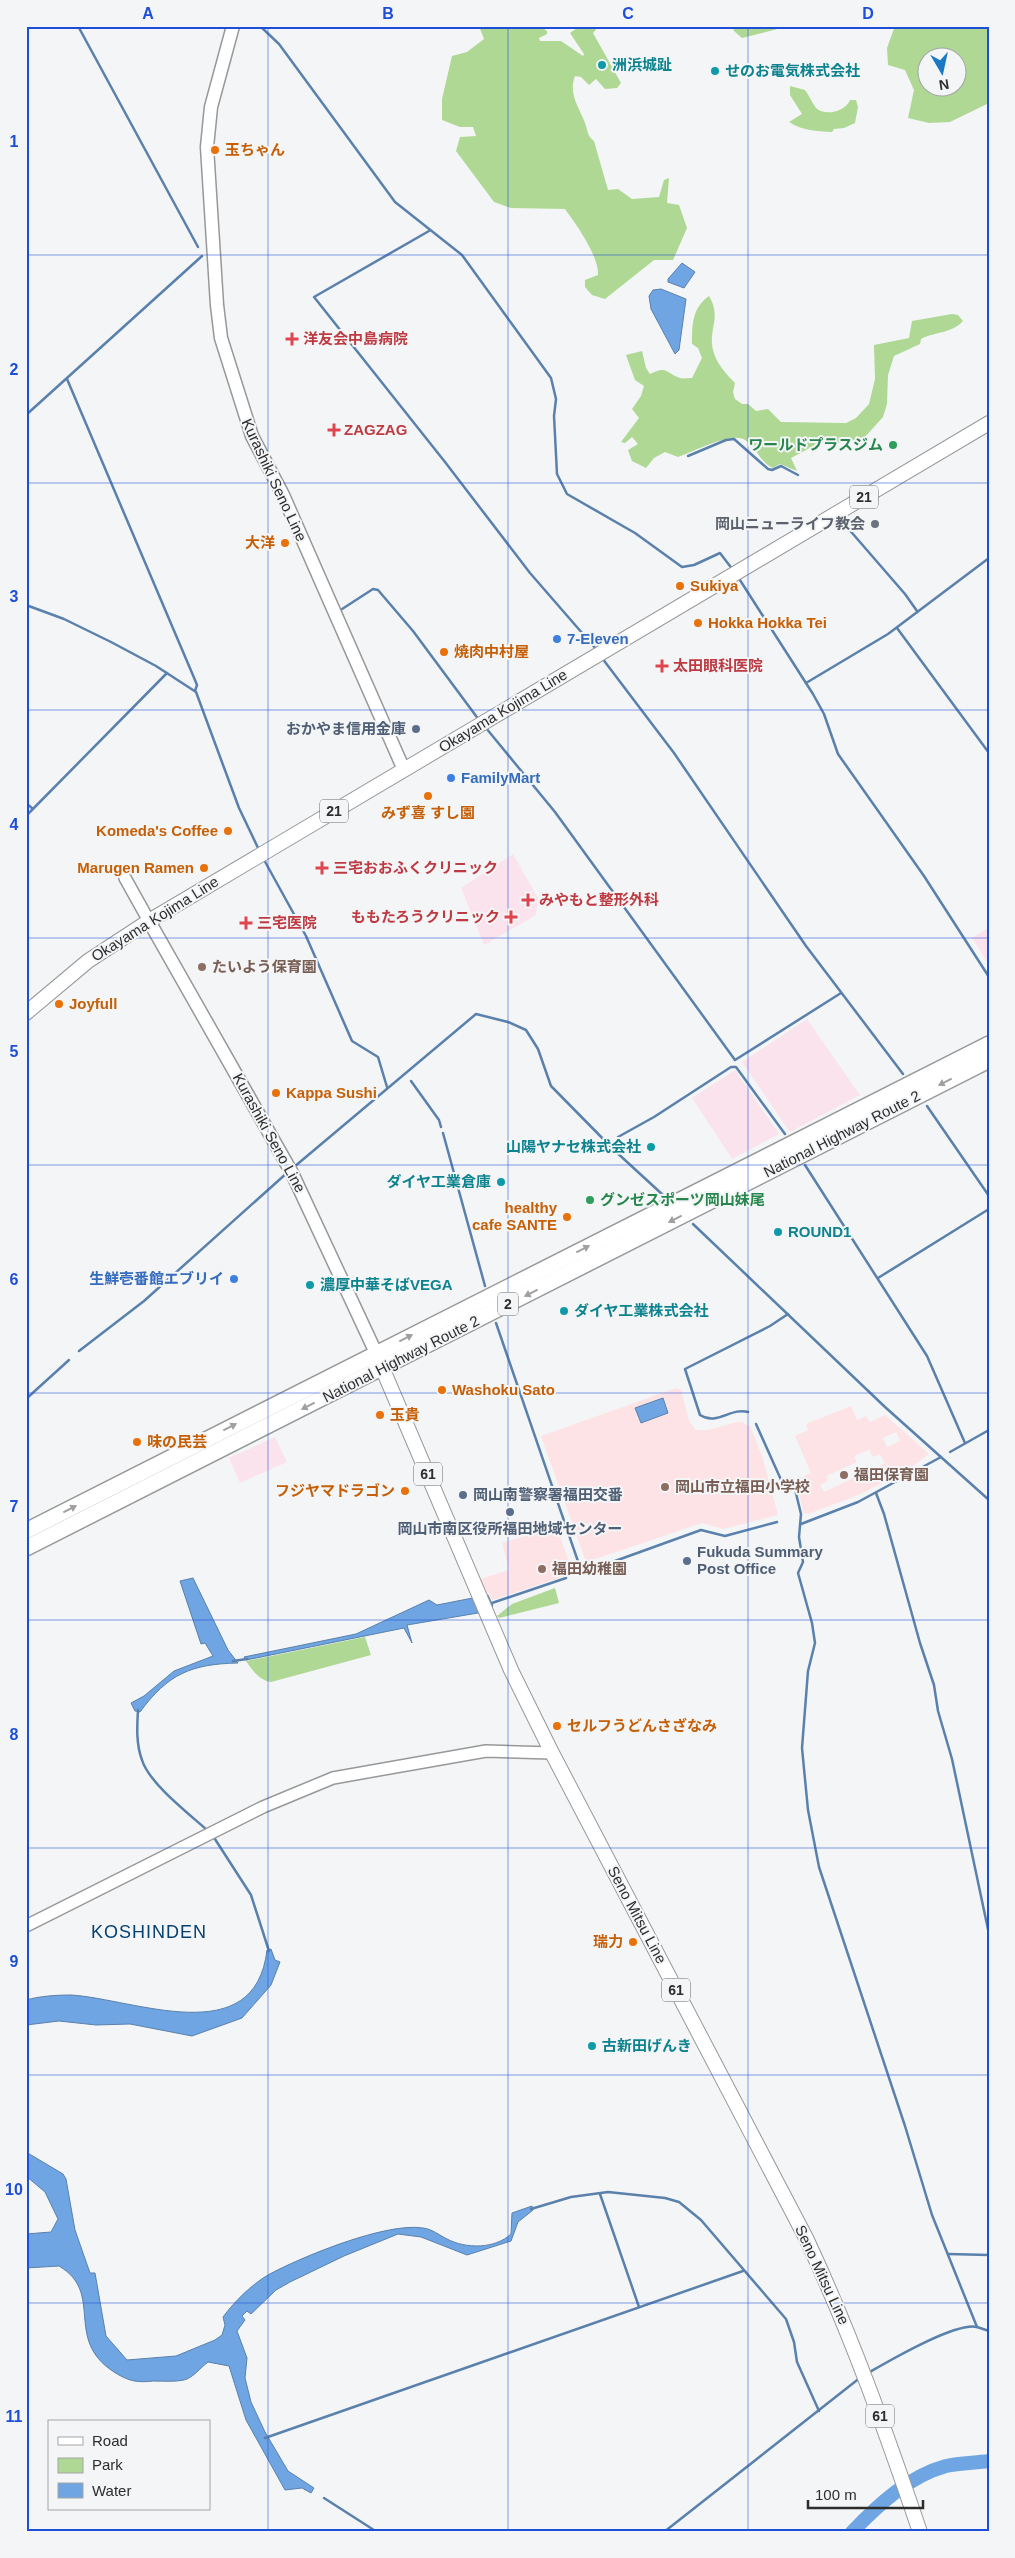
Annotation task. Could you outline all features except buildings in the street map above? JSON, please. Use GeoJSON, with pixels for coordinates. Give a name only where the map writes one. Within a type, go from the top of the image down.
{"type":"FeatureCollection","features":[{"type":"Feature","properties":{"kind":"highway","name":"National Highway Route 2"},"geometry":{"type":"LineString","coordinates":[[26,1531],[989,1044]]}},
{"type":"Feature","properties":{"kind":"highway","name":"National Highway Route 2"},"geometry":{"type":"LineString","coordinates":[[26,1548],[989,1060]]}},
{"type":"Feature","properties":{"kind":"main road","name":"Kurashiki Seno Line"},"geometry":{"type":"LineString","coordinates":[[233,26],[211,107],[207,147],[217,305],[223,344],[252,436],[283,496],[404,770]]}},
{"type":"Feature","properties":{"kind":"main road","name":"Okayama Kojima Line"},"geometry":{"type":"LineString","coordinates":[[26,1012],[88,962],[149,920],[989,423]]}},
{"type":"Feature","properties":{"kind":"main road","name":"Kurashiki Seno Line"},"geometry":{"type":"LineString","coordinates":[[149,920],[291,1170],[376,1353]]}},
{"type":"Feature","properties":{"kind":"main road","name":"Seno Mitsu Line"},"geometry":{"type":"LineString","coordinates":[[376,1353],[485,1610],[552,1753],[806,2238],[837,2305],[865,2375],[920,2532]]}},
{"type":"Feature","properties":{"kind":"street"},"geometry":{"type":"LineString","coordinates":[[125,878],[149,920]]}},
{"type":"Feature","properties":{"kind":"street"},"geometry":{"type":"LineString","coordinates":[[26,1926],[210,1833],[292,1794],[348,1774],[486,1751],[552,1753]]}},
{"type":"Feature","properties":{"kind":"shaded area"},"geometry":{"type":"Polygon","coordinates":[[[513,854],[538,898],[536,915],[484,945],[461,888],[513,854]]]}},
{"type":"Feature","properties":{"kind":"shaded area"},"geometry":{"type":"Polygon","coordinates":[[[989,927],[989,965],[972,938],[989,927]]]}},
{"type":"Feature","properties":{"kind":"shaded area"},"geometry":{"type":"Polygon","coordinates":[[[807,1019],[860,1095],[790,1132],[742,1062],[807,1019]]]}},
{"type":"Feature","properties":{"kind":"shaded area"},"geometry":{"type":"Polygon","coordinates":[[[735,1070],[779,1134],[732,1159],[692,1098],[735,1070]]]}},
{"type":"Feature","properties":{"kind":"shaded area","name":"岡山市立福田小学校"},"geometry":{"type":"Polygon","coordinates":[[[676,1388],[681,1390],[689,1421],[696,1430],[708,1430],[737,1422],[750,1426],[763,1459],[778,1515],[723,1529],[702,1523],[586,1562],[541,1436],[676,1388]]]}},
{"type":"Feature","properties":{"kind":"shaded area"},"geometry":{"type":"Polygon","coordinates":[[[851,1406],[857,1420],[866,1416],[870,1422],[885,1415],[929,1454],[910,1468],[861,1494],[808,1514],[804,1513],[796,1484],[791,1482],[811,1473],[795,1436],[808,1430],[806,1424],[851,1406]],[[896,1432],[883,1438],[887,1447],[900,1441],[896,1432]],[[869,1450],[854,1456],[857,1462],[826,1476],[828,1481],[820,1485],[824,1492],[885,1463],[880,1454],[873,1457],[869,1450]]]}},
{"type":"Feature","properties":{"kind":"shaded area"},"geometry":{"type":"Polygon","coordinates":[[[275,1437],[287,1462],[240,1483],[229,1458],[275,1437]]]}},
{"type":"Feature","properties":{"kind":"shaded area"},"geometry":{"type":"Polygon","coordinates":[[[557,1527],[571,1567],[565,1576],[492,1600],[489,1593],[486,1594],[480,1579],[509,1570],[502,1543],[557,1527]]]}},
{"type":"Feature","properties":{"kind":"green space"},"geometry":{"type":"Polygon","coordinates":[[[479,26],[540,26],[547,31],[547,34],[539,38],[540,41],[561,41],[583,56],[584,54],[570,33],[580,26],[599,26],[593,33],[621,83],[617,88],[605,89],[596,79],[589,85],[581,77],[575,76],[573,89],[575,100],[589,135],[594,141],[608,190],[618,189],[632,199],[659,197],[664,180],[669,178],[667,203],[679,205],[687,228],[673,260],[654,260],[605,299],[592,295],[585,287],[585,280],[598,275],[595,259],[586,240],[565,209],[511,208],[494,202],[456,151],[460,137],[476,136],[473,127],[460,127],[442,120],[442,99],[452,56],[467,52],[484,39],[479,26]]]}},
{"type":"Feature","properties":{"kind":"green space"},"geometry":{"type":"Polygon","coordinates":[[[732,26],[789,26],[742,38],[734,31],[732,26]]]}},
{"type":"Feature","properties":{"kind":"green space"},"geometry":{"type":"Polygon","coordinates":[[[895,26],[989,26],[989,103],[950,122],[929,123],[908,118],[914,90],[905,70],[888,65],[887,48],[895,26]]]}},
{"type":"Feature","properties":{"kind":"green space"},"geometry":{"type":"Polygon","coordinates":[[[790,86],[805,90],[816,108],[820,111],[840,110],[850,100],[856,100],[858,107],[855,123],[844,128],[834,129],[832,132],[810,130],[794,125],[789,122],[802,114],[790,95],[790,86]]]}},
{"type":"Feature","properties":{"kind":"green space"},"geometry":{"type":"Polygon","coordinates":[[[709,296],[713,304],[715,317],[712,336],[714,355],[735,383],[733,392],[735,399],[742,404],[748,404],[756,411],[768,409],[781,422],[846,423],[856,418],[869,404],[875,379],[874,345],[909,338],[912,321],[952,314],[958,315],[963,321],[953,328],[921,339],[920,344],[894,356],[888,375],[887,404],[883,417],[864,438],[841,443],[819,443],[791,458],[797,471],[780,464],[773,468],[765,462],[749,443],[739,438],[712,443],[678,457],[665,452],[654,458],[646,468],[632,461],[628,450],[638,444],[632,437],[625,443],[621,442],[639,418],[632,409],[641,396],[644,386],[635,380],[626,355],[642,351],[646,368],[650,374],[663,370],[680,378],[692,378],[702,358],[698,348],[692,344],[694,317],[699,306],[709,296]]]}},
{"type":"Feature","properties":{"kind":"green space"},"geometry":{"type":"Polygon","coordinates":[[[555,1588],[559,1603],[499,1618],[497,1616],[512,1604],[555,1588]]]}},
{"type":"Feature","properties":{"kind":"green space"},"geometry":{"type":"Polygon","coordinates":[[[365,1637],[371,1655],[271,1682],[254,1672],[246,1661],[365,1637]]]}},
{"type":"Feature","properties":{"kind":"water"},"geometry":{"type":"Polygon","coordinates":[[[682,263],[695,272],[684,288],[668,282],[668,279],[682,263]]]}},
{"type":"Feature","properties":{"kind":"water"},"geometry":{"type":"Polygon","coordinates":[[[661,289],[686,299],[679,350],[675,354],[651,309],[649,296],[653,290],[661,289]]]}},
{"type":"Feature","properties":{"kind":"water"},"geometry":{"type":"Polygon","coordinates":[[[663,1398],[668,1413],[641,1423],[635,1408],[663,1398]]]}},
{"type":"Feature","properties":{"kind":"water"},"geometry":{"type":"Polygon","coordinates":[[[193,1578],[228,1650],[238,1663],[207,1666],[182,1674],[161,1688],[140,1712],[135,1711],[131,1703],[144,1696],[174,1671],[213,1656],[205,1643],[201,1644],[180,1581],[193,1578]]]}},
{"type":"Feature","properties":{"kind":"water"},"geometry":{"type":"Polygon","coordinates":[[[488,1595],[493,1606],[478,1613],[407,1625],[412,1643],[404,1628],[246,1660],[244,1657],[356,1634],[429,1600],[437,1605],[488,1595]]]}},
{"type":"Feature","properties":{"kind":"water"},"geometry":{"type":"Polygon","coordinates":[[[271,1949],[275,1960],[280,1962],[271,1985],[242,2018],[192,2036],[130,2024],[96,2025],[59,2021],[26,2025],[26,2000],[54,1996],[71,1995],[97,1998],[158,2009],[188,2012],[217,2010],[240,2001],[258,1981],[267,1950],[271,1949]]]}},
{"type":"Feature","properties":{"kind":"water"},"geometry":{"type":"Polygon","coordinates":[[[26,2152],[63,2174],[66,2179],[75,2230],[90,2273],[95,2273],[106,2336],[127,2360],[176,2356],[215,2340],[222,2335],[225,2325],[223,2317],[249,2288],[268,2275],[301,2259],[344,2242],[388,2230],[423,2228],[463,2245],[489,2245],[497,2243],[511,2234],[512,2213],[532,2206],[533,2210],[518,2222],[511,2241],[467,2255],[421,2237],[398,2234],[344,2256],[290,2282],[276,2290],[251,2314],[247,2311],[242,2316],[245,2320],[237,2331],[247,2358],[245,2378],[251,2402],[265,2432],[288,2471],[314,2488],[311,2493],[302,2488],[285,2490],[246,2420],[229,2366],[208,2362],[194,2375],[184,2380],[142,2382],[133,2381],[119,2375],[99,2359],[90,2345],[80,2289],[72,2277],[59,2266],[26,2268],[26,2234],[51,2232],[58,2219],[45,2192],[26,2176],[26,2152]]]}},
{"type":"Feature","properties":{"kind":"waterway"},"geometry":{"type":"LineString","coordinates":[[78,26],[198,247]]}},
{"type":"Feature","properties":{"kind":"waterway"},"geometry":{"type":"LineString","coordinates":[[260,26],[279,44],[395,202],[462,255],[551,378],[556,399],[554,416],[557,474],[567,494],[635,533],[682,567],[694,565],[720,553],[733,570]]}},
{"type":"Feature","properties":{"kind":"waterway"},"geometry":{"type":"LineString","coordinates":[[429,231],[314,297],[530,573],[596,649]]}},
{"type":"Feature","properties":{"kind":"waterway"},"geometry":{"type":"LineString","coordinates":[[26,415],[202,256]]}},
{"type":"Feature","properties":{"kind":"waterway"},"geometry":{"type":"LineString","coordinates":[[67,379],[195,680],[197,685],[195,691]]}},
{"type":"Feature","properties":{"kind":"waterway"},"geometry":{"type":"LineString","coordinates":[[688,456],[726,440],[734,439],[768,469],[772,470],[781,466],[798,475]]}},
{"type":"Feature","properties":{"kind":"waterway"},"geometry":{"type":"LineString","coordinates":[[840,519],[905,594],[917,611]]}},
{"type":"Feature","properties":{"kind":"waterway"},"geometry":{"type":"LineString","coordinates":[[806,683],[888,634],[989,558]]}},
{"type":"Feature","properties":{"kind":"waterway"},"geometry":{"type":"LineString","coordinates":[[738,577],[813,694],[824,714],[838,754],[924,876],[989,977]]}},
{"type":"Feature","properties":{"kind":"waterway"},"geometry":{"type":"LineString","coordinates":[[339,611],[373,589],[378,590],[413,631],[479,720]]}},
{"type":"Feature","properties":{"kind":"waterway"},"geometry":{"type":"LineString","coordinates":[[26,605],[64,619],[111,642],[156,666],[196,692],[239,808],[259,850]]}},
{"type":"Feature","properties":{"kind":"waterway"},"geometry":{"type":"LineString","coordinates":[[897,628],[989,753]]}},
{"type":"Feature","properties":{"kind":"waterway"},"geometry":{"type":"LineString","coordinates":[[602,658],[674,753],[806,946],[903,1074]]}},
{"type":"Feature","properties":{"kind":"waterway"},"geometry":{"type":"LineString","coordinates":[[26,816],[167,673]]}},
{"type":"Feature","properties":{"kind":"waterway"},"geometry":{"type":"LineString","coordinates":[[486,728],[555,812],[735,1060],[841,993]]}},
{"type":"Feature","properties":{"kind":"waterway"},"geometry":{"type":"LineString","coordinates":[[26,803],[33,809]]}},
{"type":"Feature","properties":{"kind":"waterway"},"geometry":{"type":"LineString","coordinates":[[263,858],[306,936],[352,1041],[378,1057],[387,1087]]}},
{"type":"Feature","properties":{"kind":"waterway"},"geometry":{"type":"LineString","coordinates":[[294,1167],[476,1014],[508,1022],[526,1030],[538,1049],[551,1086],[614,1150],[663,1195]]}},
{"type":"Feature","properties":{"kind":"waterway"},"geometry":{"type":"LineString","coordinates":[[618,1137],[654,1117],[731,1067],[736,1067],[785,1134]]}},
{"type":"Feature","properties":{"kind":"waterway"},"geometry":{"type":"LineString","coordinates":[[411,1081],[439,1120],[441,1127]]}},
{"type":"Feature","properties":{"kind":"waterway"},"geometry":{"type":"LineString","coordinates":[[927,1106],[989,1196]]}},
{"type":"Feature","properties":{"kind":"waterway"},"geometry":{"type":"LineString","coordinates":[[443,1133],[485,1286]]}},
{"type":"Feature","properties":{"kind":"waterway"},"geometry":{"type":"LineString","coordinates":[[805,1165],[927,1356],[965,1443]]}},
{"type":"Feature","properties":{"kind":"waterway"},"geometry":{"type":"LineString","coordinates":[[79,1351],[144,1301],[288,1172]]}},
{"type":"Feature","properties":{"kind":"waterway"},"geometry":{"type":"LineString","coordinates":[[878,1278],[989,1209]]}},
{"type":"Feature","properties":{"kind":"waterway"},"geometry":{"type":"LineString","coordinates":[[693,1224],[885,1407],[989,1500]]}},
{"type":"Feature","properties":{"kind":"waterway"},"geometry":{"type":"LineString","coordinates":[[748,1412],[736,1412],[718,1418],[706,1418],[700,1415],[685,1369],[770,1326],[788,1314]]}},
{"type":"Feature","properties":{"kind":"waterway"},"geometry":{"type":"LineString","coordinates":[[496,1323],[582,1573]]}},
{"type":"Feature","properties":{"kind":"waterway"},"geometry":{"type":"LineString","coordinates":[[26,1399],[69,1360]]}},
{"type":"Feature","properties":{"kind":"waterway"},"geometry":{"type":"LineString","coordinates":[[756,1424],[782,1482],[794,1485],[801,1514],[799,1537],[803,1562],[798,1573],[812,1623],[815,1643],[808,1671],[802,1748],[808,1810],[819,1867],[905,2126],[932,2215],[977,2327],[989,2331]]}},
{"type":"Feature","properties":{"kind":"waterway"},"geometry":{"type":"LineString","coordinates":[[950,1452],[989,1430]]}},
{"type":"Feature","properties":{"kind":"waterway"},"geometry":{"type":"LineString","coordinates":[[801,1524],[858,1502],[941,1457]]}},
{"type":"Feature","properties":{"kind":"waterway"},"geometry":{"type":"LineString","coordinates":[[876,1493],[884,1514],[920,1643],[934,1685],[938,1711],[952,1759],[989,1934]]}},
{"type":"Feature","properties":{"kind":"waterway"},"geometry":{"type":"LineString","coordinates":[[579,1574],[701,1530],[725,1536],[777,1522]]}},
{"type":"Feature","properties":{"kind":"waterway"},"geometry":{"type":"LineString","coordinates":[[489,1604],[566,1578]]}},
{"type":"Feature","properties":{"kind":"waterway"},"geometry":{"type":"LineString","coordinates":[[233,1661],[247,1659]]}},
{"type":"Feature","properties":{"kind":"waterway"},"geometry":{"type":"LineString","coordinates":[[138,1710],[138,1742],[146,1769],[161,1788],[207,1830]]}},
{"type":"Feature","properties":{"kind":"waterway"},"geometry":{"type":"LineString","coordinates":[[213,1836],[251,1895],[269,1951]]}},
{"type":"Feature","properties":{"kind":"waterway"},"geometry":{"type":"LineString","coordinates":[[531,2209],[571,2197],[608,2192],[665,2198],[679,2202],[701,2220],[786,2319],[794,2342],[797,2362],[819,2411]]}},
{"type":"Feature","properties":{"kind":"waterway"},"geometry":{"type":"LineString","coordinates":[[600,2194],[639,2307]]}},
{"type":"Feature","properties":{"kind":"waterway"},"geometry":{"type":"LineString","coordinates":[[948,2254],[989,2255]]}},
{"type":"Feature","properties":{"kind":"waterway"},"geometry":{"type":"LineString","coordinates":[[265,2438],[743,2271]]}},
{"type":"Feature","properties":{"kind":"waterway"},"geometry":{"type":"LineString","coordinates":[[868,2373],[938,2336],[954,2330],[977,2327]]}},
{"type":"Feature","properties":{"kind":"waterway"},"geometry":{"type":"LineString","coordinates":[[664,2532],[861,2377]]}},
{"type":"Feature","properties":{"kind":"waterway"},"geometry":{"type":"LineString","coordinates":[[852,2532],[883,2502],[919,2477],[946,2466],[989,2461]]}},
{"type":"Feature","properties":{"kind":"waterway"},"geometry":{"type":"LineString","coordinates":[[324,2498],[377,2532]]}},
{"type":"Feature","properties":{"kind":"place","name":"洲浜城趾"},"geometry":{"type":"Point","coordinates":[602,65]}},
{"type":"Feature","properties":{"kind":"place","name":"せのお電気株式会社"},"geometry":{"type":"Point","coordinates":[715,71]}},
{"type":"Feature","properties":{"kind":"place","name":"玉ちゃん"},"geometry":{"type":"Point","coordinates":[215,150]}},
{"type":"Feature","properties":{"kind":"place","name":"洋友会中島病院"},"geometry":{"type":"Point","coordinates":[292,339]}},
{"type":"Feature","properties":{"kind":"place","name":"ZAGZAG"},"geometry":{"type":"Point","coordinates":[334,430]}},
{"type":"Feature","properties":{"kind":"place","name":"ワールドプラスジム"},"geometry":{"type":"Point","coordinates":[893,445]}},
{"type":"Feature","properties":{"kind":"place","name":"岡山ニューライフ教会"},"geometry":{"type":"Point","coordinates":[875,524]}},
{"type":"Feature","properties":{"kind":"place","name":"大洋"},"geometry":{"type":"Point","coordinates":[285,543]}},
{"type":"Feature","properties":{"kind":"place","name":"Sukiya"},"geometry":{"type":"Point","coordinates":[680,586]}},
{"type":"Feature","properties":{"kind":"place","name":"Hokka Hokka Tei"},"geometry":{"type":"Point","coordinates":[698,623]}},
{"type":"Feature","properties":{"kind":"place","name":"7-Eleven"},"geometry":{"type":"Point","coordinates":[557,639]}},
{"type":"Feature","properties":{"kind":"place","name":"焼肉中村屋"},"geometry":{"type":"Point","coordinates":[444,652]}},
{"type":"Feature","properties":{"kind":"place","name":"太田眼科医院"},"geometry":{"type":"Point","coordinates":[662,666]}},
{"type":"Feature","properties":{"kind":"place","name":"おかやま信用金庫"},"geometry":{"type":"Point","coordinates":[416,729]}},
{"type":"Feature","properties":{"kind":"place","name":"FamilyMart"},"geometry":{"type":"Point","coordinates":[451,778]}},
{"type":"Feature","properties":{"kind":"place","name":"みず喜 すし園"},"geometry":{"type":"Point","coordinates":[428,796]}},
{"type":"Feature","properties":{"kind":"place","name":"Komeda's Coffee"},"geometry":{"type":"Point","coordinates":[228,831]}},
{"type":"Feature","properties":{"kind":"place","name":"Marugen Ramen"},"geometry":{"type":"Point","coordinates":[204,868]}},
{"type":"Feature","properties":{"kind":"place","name":"三宅おおふくクリニック"},"geometry":{"type":"Point","coordinates":[322,868]}},
{"type":"Feature","properties":{"kind":"place","name":"みやもと整形外科"},"geometry":{"type":"Point","coordinates":[528,900]}},
{"type":"Feature","properties":{"kind":"place","name":"ももたろうクリニック"},"geometry":{"type":"Point","coordinates":[511,917]}},
{"type":"Feature","properties":{"kind":"place","name":"三宅医院"},"geometry":{"type":"Point","coordinates":[246,923]}},
{"type":"Feature","properties":{"kind":"place","name":"たいよう保育園"},"geometry":{"type":"Point","coordinates":[202,967]}},
{"type":"Feature","properties":{"kind":"place","name":"Joyfull"},"geometry":{"type":"Point","coordinates":[59,1004]}},
{"type":"Feature","properties":{"kind":"place","name":"Kappa Sushi"},"geometry":{"type":"Point","coordinates":[276,1093]}},
{"type":"Feature","properties":{"kind":"place","name":"山陽ヤナセ株式会社"},"geometry":{"type":"Point","coordinates":[651,1147]}},
{"type":"Feature","properties":{"kind":"place","name":"ダイヤ工業倉庫"},"geometry":{"type":"Point","coordinates":[501,1182]}},
{"type":"Feature","properties":{"kind":"place","name":"グンゼスポーツ岡山妹尾"},"geometry":{"type":"Point","coordinates":[590,1200]}},
{"type":"Feature","properties":{"kind":"place","name":"healthy cafe SANTE"},"geometry":{"type":"Point","coordinates":[567,1217]}},
{"type":"Feature","properties":{"kind":"place","name":"ROUND1"},"geometry":{"type":"Point","coordinates":[778,1232]}},
{"type":"Feature","properties":{"kind":"place","name":"生鮮壱番館エブリイ"},"geometry":{"type":"Point","coordinates":[234,1279]}},
{"type":"Feature","properties":{"kind":"place","name":"濃厚中華そばVEGA"},"geometry":{"type":"Point","coordinates":[310,1285]}},
{"type":"Feature","properties":{"kind":"place","name":"ダイヤ工業株式会社"},"geometry":{"type":"Point","coordinates":[564,1311]}},
{"type":"Feature","properties":{"kind":"place","name":"Washoku Sato"},"geometry":{"type":"Point","coordinates":[442,1390]}},
{"type":"Feature","properties":{"kind":"place","name":"玉貴"},"geometry":{"type":"Point","coordinates":[380,1415]}},
{"type":"Feature","properties":{"kind":"place","name":"味の民芸"},"geometry":{"type":"Point","coordinates":[137,1442]}},
{"type":"Feature","properties":{"kind":"place","name":"福田保育園"},"geometry":{"type":"Point","coordinates":[844,1475]}},
{"type":"Feature","properties":{"kind":"place","name":"岡山市立福田小学校"},"geometry":{"type":"Point","coordinates":[665,1487]}},
{"type":"Feature","properties":{"kind":"place","name":"フジヤマドラゴン"},"geometry":{"type":"Point","coordinates":[405,1491]}},
{"type":"Feature","properties":{"kind":"place","name":"岡山南警察署福田交番"},"geometry":{"type":"Point","coordinates":[463,1495]}},
{"type":"Feature","properties":{"kind":"place","name":"岡山市南区役所福田地域センター"},"geometry":{"type":"Point","coordinates":[510,1512]}},
{"type":"Feature","properties":{"kind":"place","name":"Fukuda Summary Post Office"},"geometry":{"type":"Point","coordinates":[687,1561]}},
{"type":"Feature","properties":{"kind":"place","name":"福田幼稚園"},"geometry":{"type":"Point","coordinates":[542,1569]}},
{"type":"Feature","properties":{"kind":"place","name":"セルフうどんさざなみ"},"geometry":{"type":"Point","coordinates":[557,1726]}},
{"type":"Feature","properties":{"kind":"place","name":"瑞力"},"geometry":{"type":"Point","coordinates":[633,1942]}},
{"type":"Feature","properties":{"kind":"place","name":"古新田げんき"},"geometry":{"type":"Point","coordinates":[592,2046]}},
{"type":"Feature","properties":{"kind":"district","name":"KOSHINDEN"},"geometry":{"type":"Point","coordinates":[149,1932]}}]}
